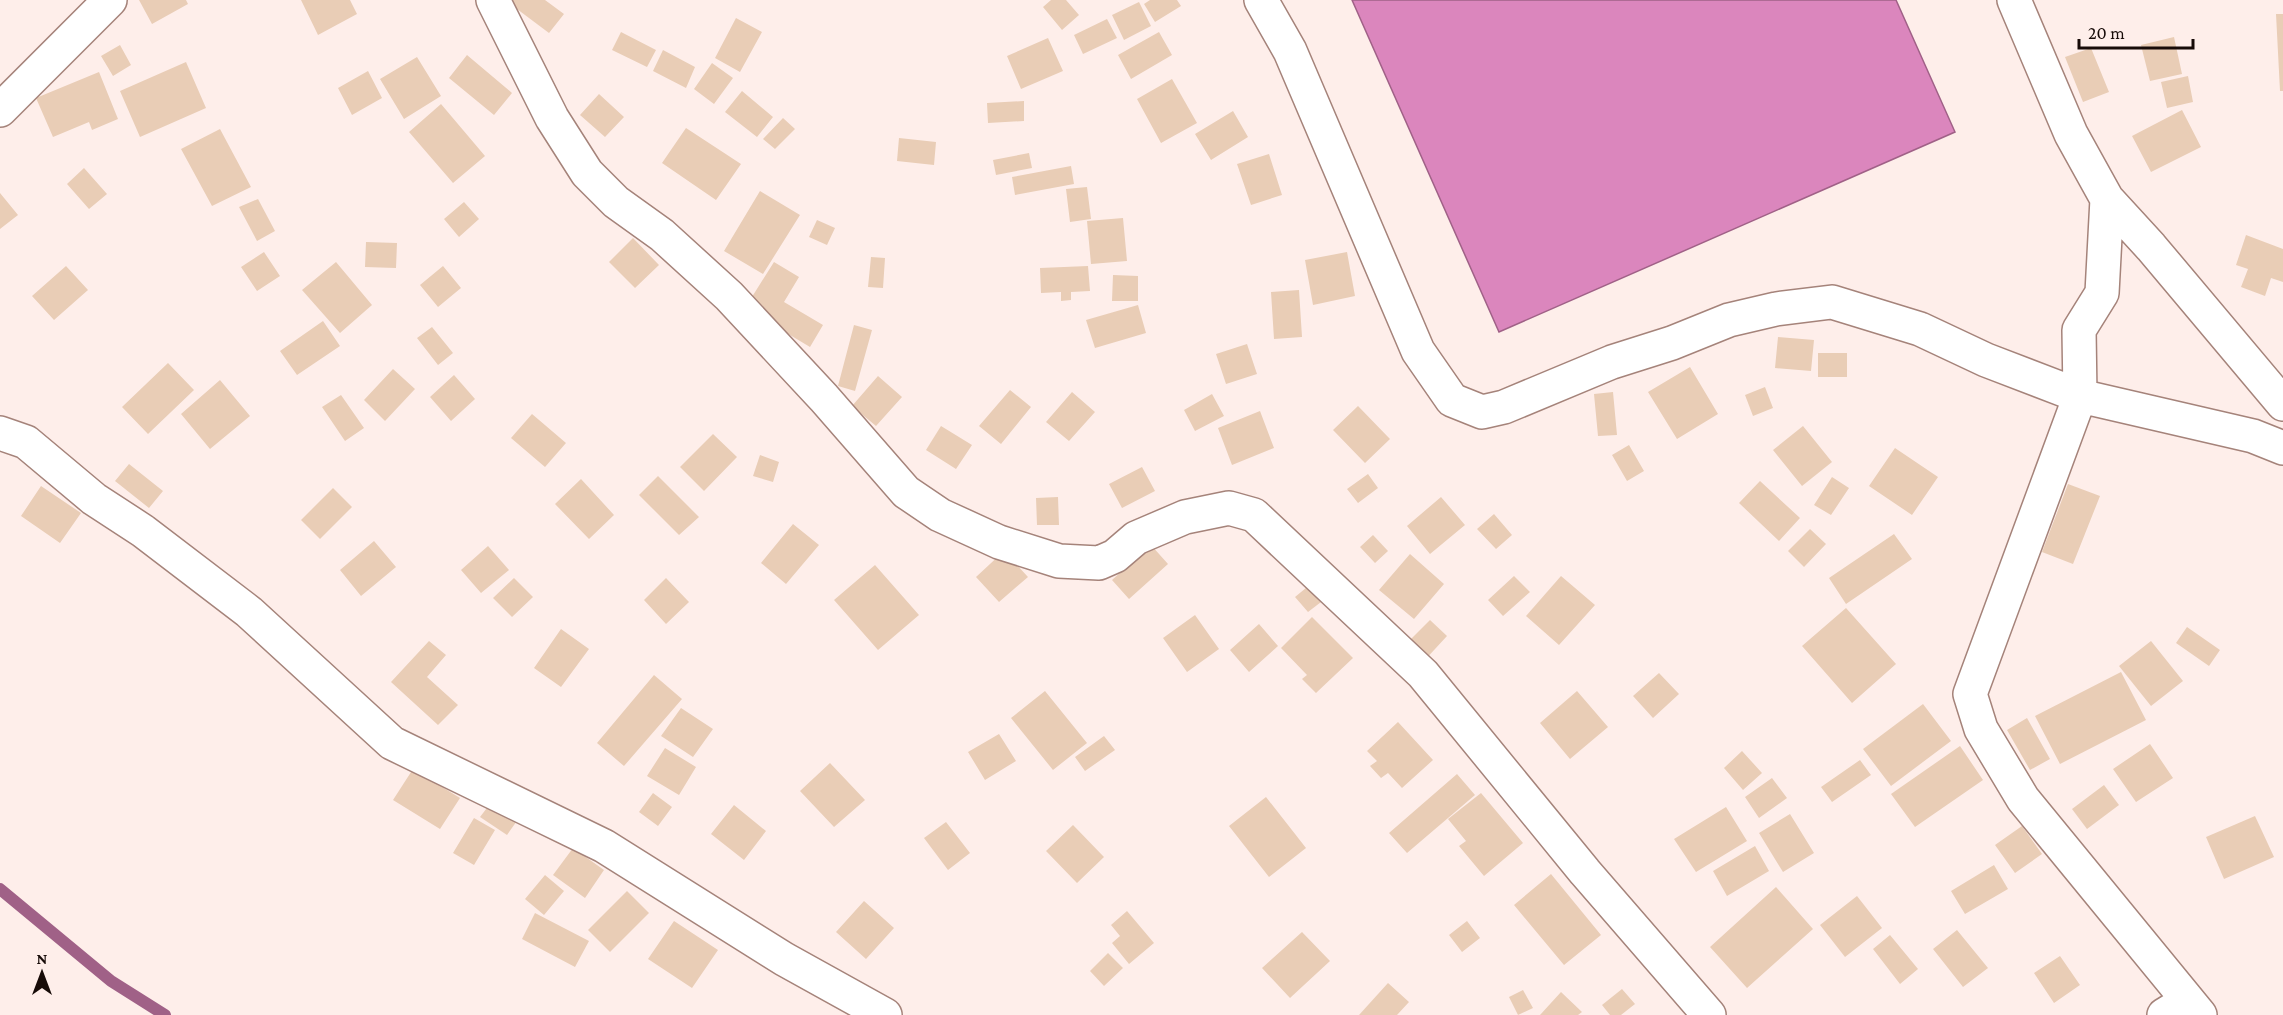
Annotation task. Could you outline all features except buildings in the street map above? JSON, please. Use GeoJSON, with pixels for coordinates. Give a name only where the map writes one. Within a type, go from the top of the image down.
{"type":"FeatureCollection","features":[{"type":"Feature","properties":{"kind":"street"},"geometry":{"type":"LineString","coordinates":[[0,110],[110,0]]}},
{"type":"Feature","properties":{"kind":"street"},"geometry":{"type":"LineString","coordinates":[[493,0],[552,118],[587,173],[616,202],[662,235],[729,296],[824,398],[906,492],[939,515],[999,542],[1059,561],[1099,563],[1115,556],[1136,538],[1185,517],[1229,508],[1254,515],[1423,674],[1585,872],[1709,1015]]}},
{"type":"Feature","properties":{"kind":"street"},"geometry":{"type":"LineString","coordinates":[[1261,0],[1290,51],[1418,351],[1452,400],[1482,412],[1504,407],[1612,362],[1672,343],[1729,320],[1776,309],[1832,302],[1920,329],[1986,360],[2080,396],[2253,436],[2283,448]]}},
{"type":"Feature","properties":{"kind":"street"},"geometry":{"type":"LineString","coordinates":[[2014,0],[2071,134],[2107,199],[2151,247],[2283,404]]}},
{"type":"Feature","properties":{"kind":"street"},"geometry":{"type":"LineString","coordinates":[[2107,199],[2102,293],[2079,330],[2080,396],[1970,694],[1981,729],[2023,799],[2184,1010]]}},
{"type":"Feature","properties":{"kind":"street"},"geometry":{"type":"LineString","coordinates":[[0,433],[26,442],[94,499],[143,531],[249,612],[392,743],[604,846],[784,959],[885,1015]]}},
{"type":"Feature","properties":{"kind":"shaded area"},"geometry":{"type":"Polygon","coordinates":[[[1352,0],[1896,0],[1955,132],[1499,332],[1352,0]]]}},
{"type":"Feature","properties":{"kind":"waterway"},"geometry":{"type":"LineString","coordinates":[[0,889],[111,981],[165,1015]]}}]}
